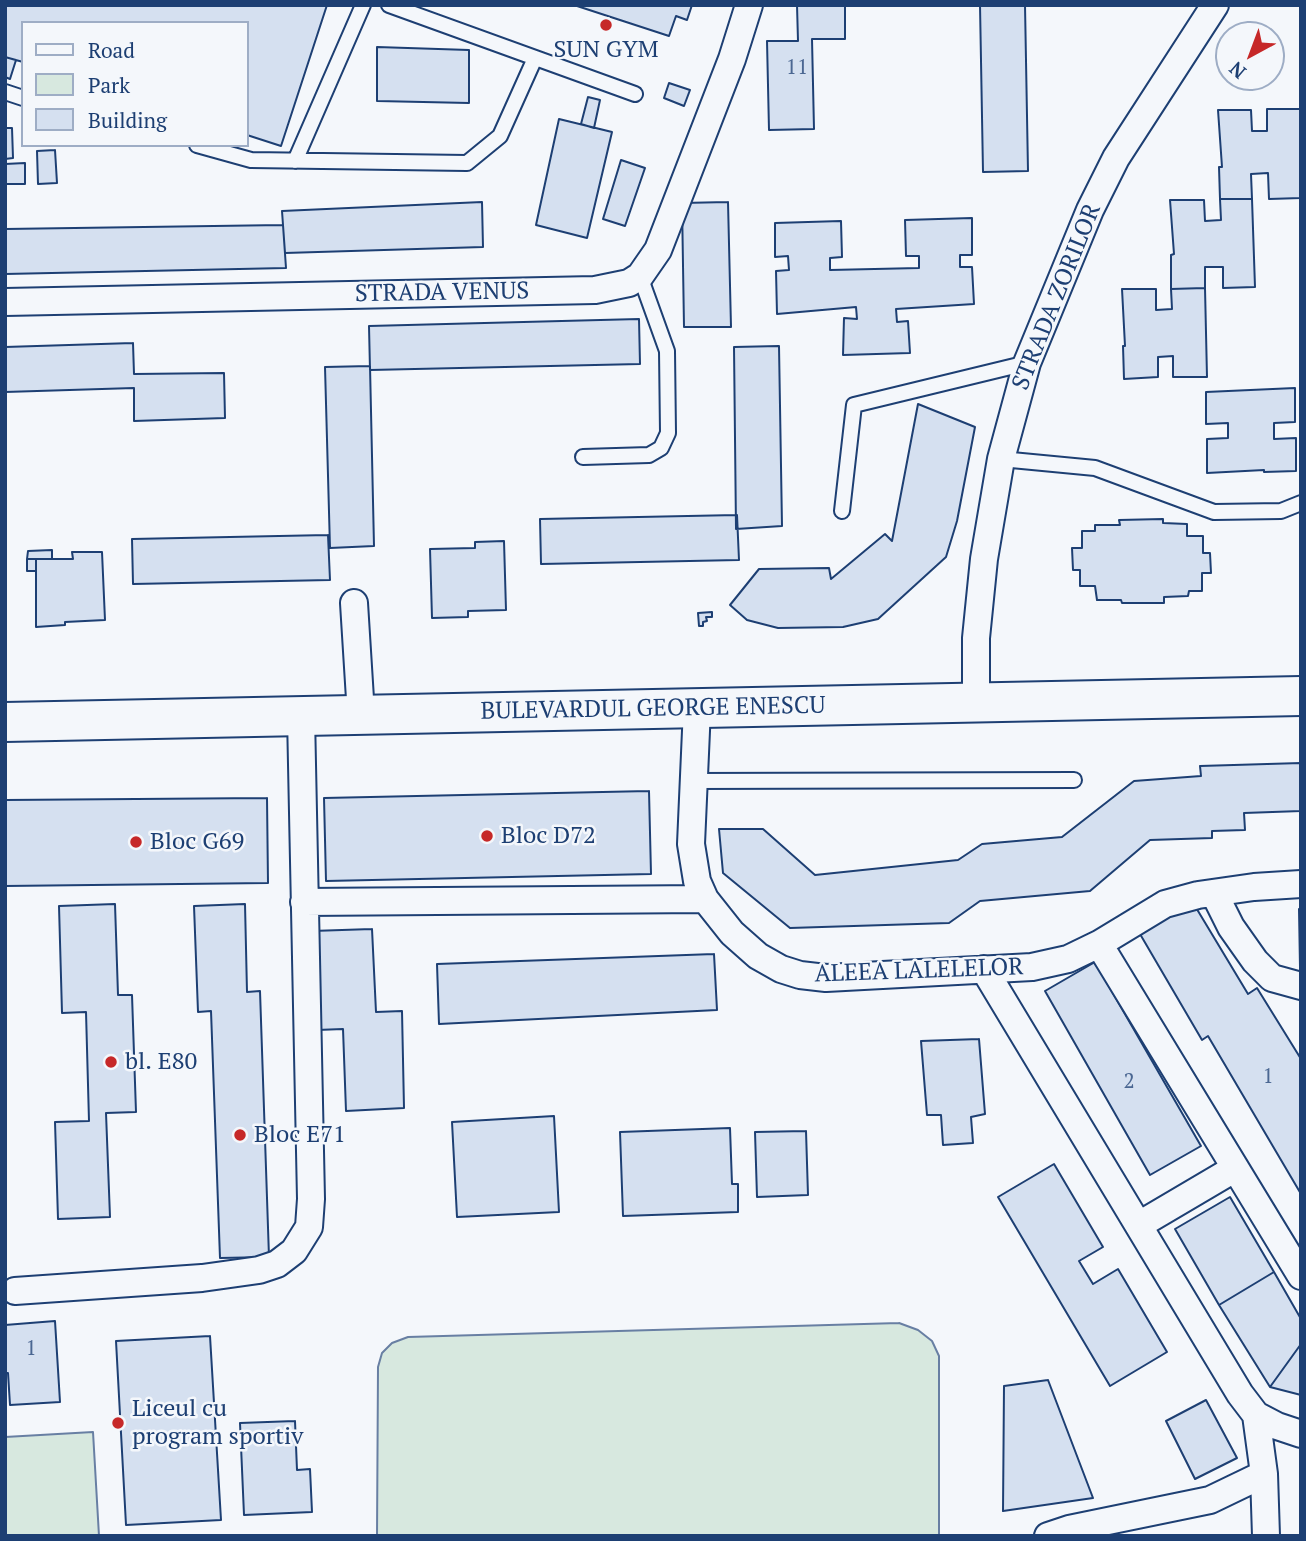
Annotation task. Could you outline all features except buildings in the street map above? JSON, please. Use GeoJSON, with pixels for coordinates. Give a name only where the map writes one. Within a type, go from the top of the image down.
{"type":"FeatureCollection","features":[{"type":"Feature","properties":{"kind":"main road","name":"BULEVARDUL GEORGE ENESCU"},"geometry":{"type":"LineString","coordinates":[[5,722],[1301,696]]}},
{"type":"Feature","properties":{"kind":"street"},"geometry":{"type":"LineString","coordinates":[[640,276],[658,250],[732,59],[749,5]]}},
{"type":"Feature","properties":{"kind":"street","name":"STRADA ZORILOR"},"geometry":{"type":"LineString","coordinates":[[976,702],[976,638],[985,559],[1001,459],[1027,362],[1085,222],[1116,158],[1215,5]]}},
{"type":"Feature","properties":{"kind":"street","name":"STRADA VENUS"},"geometry":{"type":"LineString","coordinates":[[5,302],[595,290],[613,288],[640,276]]}},
{"type":"Feature","properties":{"kind":"street"},"geometry":{"type":"LineString","coordinates":[[355,603],[361,715]]}},
{"type":"Feature","properties":{"kind":"street","name":"ALEEA LALELELOR"},"geometry":{"type":"LineString","coordinates":[[697,708],[691,844],[696,881],[705,899],[732,933],[758,956],[781,969],[800,975],[826,978],[1032,967],[1068,959],[1099,944],[1165,904],[1198,895],[1301,884]]}},
{"type":"Feature","properties":{"kind":"street"},"geometry":{"type":"LineString","coordinates":[[15,1291],[202,1278],[259,1270],[277,1264],[294,1251],[309,1227],[311,1199],[301,716]]}},
{"type":"Feature","properties":{"kind":"street"},"geometry":{"type":"LineString","coordinates":[[1214,893],[1231,928],[1255,961],[1272,978],[1301,986]]}},
{"type":"Feature","properties":{"kind":"street"},"geometry":{"type":"LineString","coordinates":[[304,902],[705,899]]}},
{"type":"Feature","properties":{"kind":"street"},"geometry":{"type":"LineString","coordinates":[[1099,944],[1301,1276]]}},
{"type":"Feature","properties":{"kind":"street"},"geometry":{"type":"LineString","coordinates":[[984,969],[1240,1394],[1256,1415],[1301,1434]]}},
{"type":"Feature","properties":{"kind":"street"},"geometry":{"type":"LineString","coordinates":[[1139,1225],[1234,1169]]}},
{"type":"Feature","properties":{"kind":"street"},"geometry":{"type":"LineString","coordinates":[[1256,1415],[1264,1474],[1266,1536]]}},
{"type":"Feature","properties":{"kind":"street"},"geometry":{"type":"LineString","coordinates":[[1048,1536],[1069,1529],[1210,1500],[1264,1474]]}},
{"type":"Feature","properties":{"kind":"lane"},"geometry":{"type":"LineString","coordinates":[[295,161],[363,5]]}},
{"type":"Feature","properties":{"kind":"lane"},"geometry":{"type":"LineString","coordinates":[[389,5],[635,94]]}},
{"type":"Feature","properties":{"kind":"lane"},"geometry":{"type":"LineString","coordinates":[[204,147],[251,160],[467,163],[500,136],[535,58]]}},
{"type":"Feature","properties":{"kind":"lane"},"geometry":{"type":"LineString","coordinates":[[583,457],[649,454],[661,448],[668,433],[667,351],[640,276]]}},
{"type":"Feature","properties":{"kind":"lane"},"geometry":{"type":"LineString","coordinates":[[842,511],[854,405],[1027,362]]}},
{"type":"Feature","properties":{"kind":"lane"},"geometry":{"type":"LineString","coordinates":[[1001,459],[1095,468],[1214,512],[1281,511],[1301,503]]}},
{"type":"Feature","properties":{"kind":"lane"},"geometry":{"type":"LineString","coordinates":[[694,781],[1074,780]]}},
{"type":"Feature","properties":{"kind":"green space"},"geometry":{"type":"Polygon","coordinates":[[[899,1323],[918,1330],[932,1341],[939,1356],[939,1536],[377,1536],[378,1367],[382,1353],[392,1343],[408,1337],[899,1323]]]}},
{"type":"Feature","properties":{"kind":"green space"},"geometry":{"type":"Polygon","coordinates":[[[93,1432],[99,1536],[5,1536],[5,1437],[93,1432]]]}},
{"type":"Feature","properties":{"kind":"place","name":"SUN GYM"},"geometry":{"type":"Point","coordinates":[606,25]}},
{"type":"Feature","properties":{"kind":"place","name":"Bloc D72"},"geometry":{"type":"Point","coordinates":[487,836]}},
{"type":"Feature","properties":{"kind":"place","name":"Bloc G69"},"geometry":{"type":"Point","coordinates":[136,842]}},
{"type":"Feature","properties":{"kind":"place","name":"bl. E80"},"geometry":{"type":"Point","coordinates":[111,1062]}},
{"type":"Feature","properties":{"kind":"place","name":"Bloc E71"},"geometry":{"type":"Point","coordinates":[240,1135]}},
{"type":"Feature","properties":{"kind":"place","name":"Liceul cu program sportiv"},"geometry":{"type":"Point","coordinates":[118,1423]}}]}
